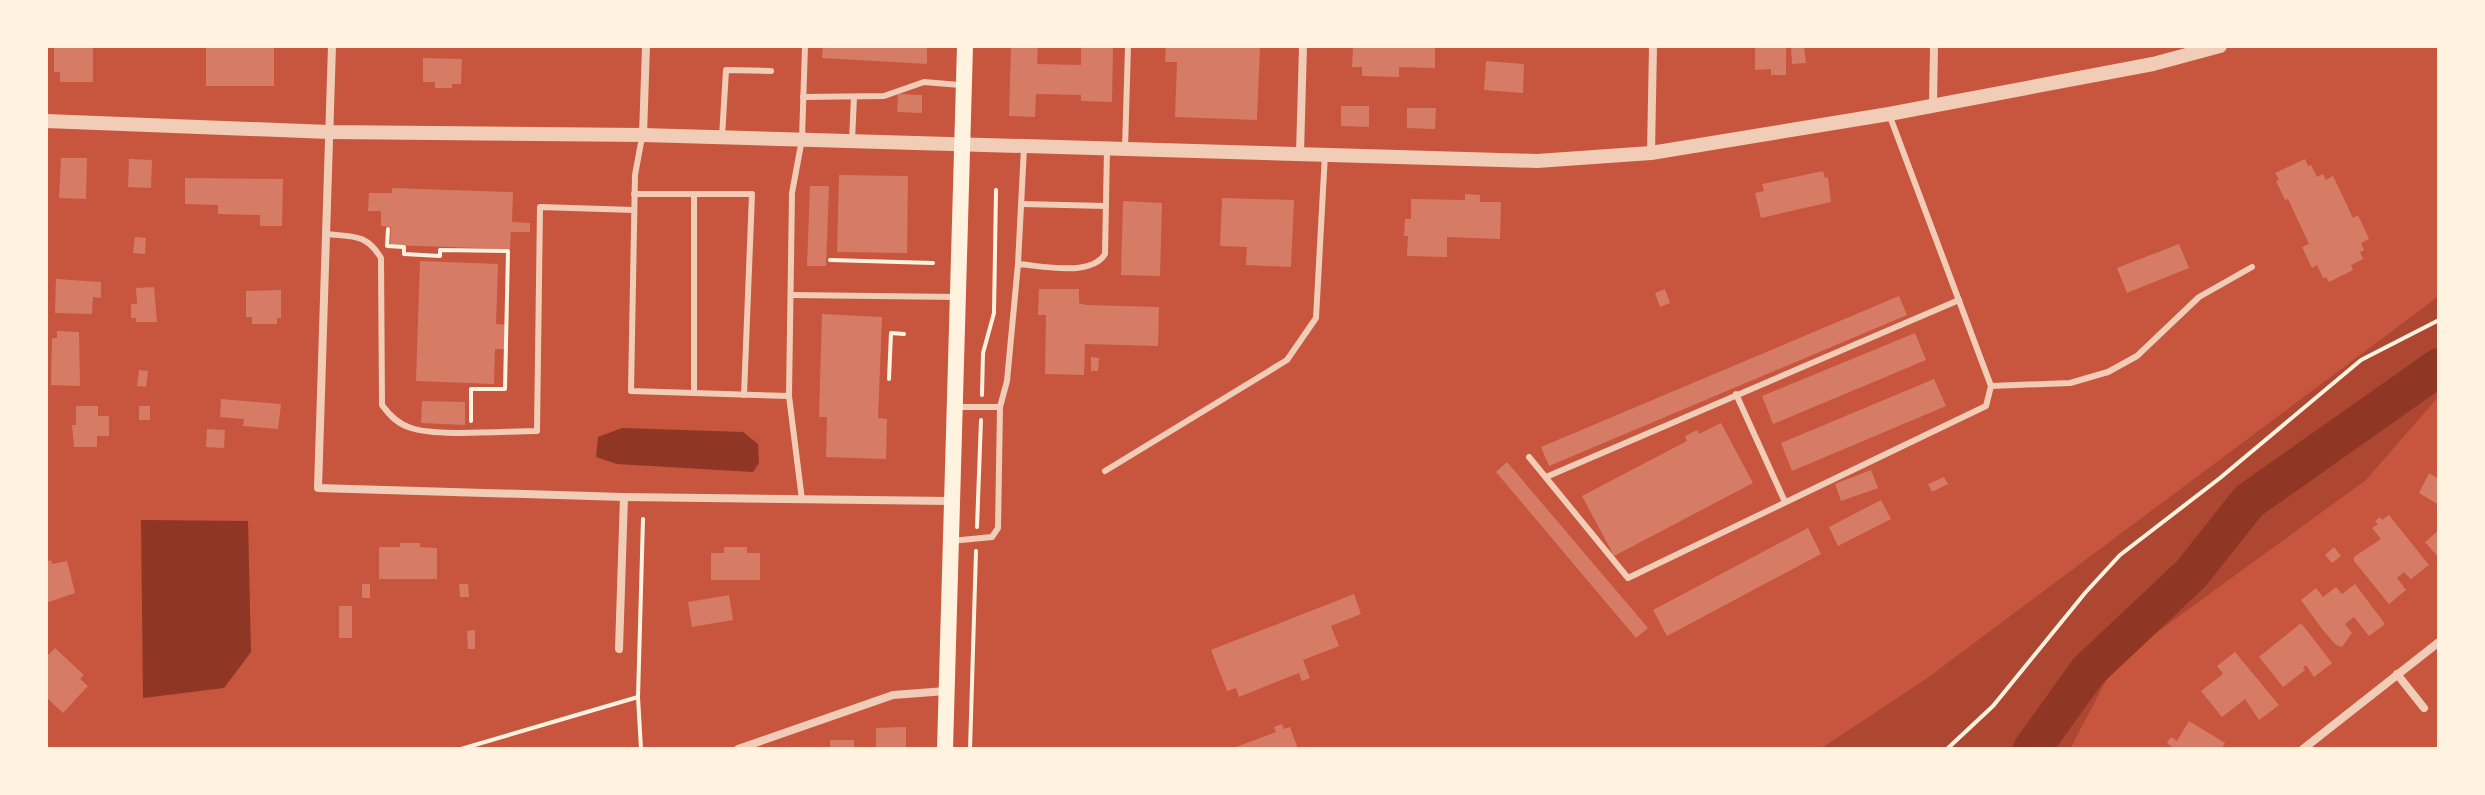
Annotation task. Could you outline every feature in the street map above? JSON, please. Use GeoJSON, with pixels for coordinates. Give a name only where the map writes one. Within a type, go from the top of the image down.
{"type":"FeatureCollection","features":[{"type":"Feature","properties":{"kind":"main road"},"geometry":{"type":"LineString","coordinates":[[945,749],[965,46]]}},
{"type":"Feature","properties":{"kind":"street"},"geometry":{"type":"LineString","coordinates":[[332,46],[318,488],[624,497],[951,501]]}},
{"type":"Feature","properties":{"kind":"street"},"geometry":{"type":"LineString","coordinates":[[643,135],[646,46]]}},
{"type":"Feature","properties":{"kind":"street"},"geometry":{"type":"LineString","coordinates":[[1300,153],[1303,46]]}},
{"type":"Feature","properties":{"kind":"street"},"geometry":{"type":"LineString","coordinates":[[1651,153],[1653,46]]}},
{"type":"Feature","properties":{"kind":"street"},"geometry":{"type":"LineString","coordinates":[[1933,106],[1934,46]]}},
{"type":"Feature","properties":{"kind":"street"},"geometry":{"type":"LineString","coordinates":[[46,121],[329,132],[643,135],[1537,161],[1651,153],[1889,114],[2153,64],[2220,46]]}},
{"type":"Feature","properties":{"kind":"street"},"geometry":{"type":"LineString","coordinates":[[619,649],[624,497]]}},
{"type":"Feature","properties":{"kind":"street"},"geometry":{"type":"LineString","coordinates":[[2303,749],[2439,642]]}},
{"type":"Feature","properties":{"kind":"street"},"geometry":{"type":"LineString","coordinates":[[2397,674],[2424,708]]}},
{"type":"Feature","properties":{"kind":"street"},"geometry":{"type":"LineString","coordinates":[[738,749],[893,695],[946,691]]}},
{"type":"Feature","properties":{"kind":"lane"},"geometry":{"type":"LineString","coordinates":[[802,500],[789,396],[792,193],[802,139],[805,46]]}},
{"type":"Feature","properties":{"kind":"lane"},"geometry":{"type":"LineString","coordinates":[[1125,149],[1128,46]]}},
{"type":"Feature","properties":{"kind":"lane"},"geometry":{"type":"LineString","coordinates":[[722,137],[726,70],[771,71]]}},
{"type":"Feature","properties":{"kind":"lane"},"geometry":{"type":"LineString","coordinates":[[803,97],[884,96],[924,82],[964,86]]}},
{"type":"Feature","properties":{"kind":"lane"},"geometry":{"type":"LineString","coordinates":[[852,141],[854,97]]}},
{"type":"Feature","properties":{"kind":"lane"},"geometry":{"type":"LineString","coordinates":[[1529,457],[1628,578],[1986,406],[1991,386],[1889,114]]}},
{"type":"Feature","properties":{"kind":"lane"},"geometry":{"type":"LineString","coordinates":[[643,135],[634,194],[631,391],[789,396]]}},
{"type":"Feature","properties":{"kind":"lane"},"geometry":{"type":"LineString","coordinates":[[950,541],[992,537],[998,528],[1000,407],[1007,381],[1018,264],[1024,145]]}},
{"type":"Feature","properties":{"kind":"lane"},"geometry":{"type":"LineString","coordinates":[[1018,264],[1087,269],[1099,263],[1105,254],[1107,149]]}},
{"type":"Feature","properties":{"kind":"lane"},"geometry":{"type":"LineString","coordinates":[[1105,471],[1287,360],[1316,318],[1325,154]]}},
{"type":"Feature","properties":{"kind":"lane"},"geometry":{"type":"LineString","coordinates":[[634,194],[752,194],[744,395]]}},
{"type":"Feature","properties":{"kind":"lane"},"geometry":{"type":"LineString","coordinates":[[694,195],[694,393]]}},
{"type":"Feature","properties":{"kind":"lane"},"geometry":{"type":"LineString","coordinates":[[1022,204],[1106,206]]}},
{"type":"Feature","properties":{"kind":"lane"},"geometry":{"type":"LineString","coordinates":[[326,234],[362,238],[373,244],[381,258],[382,405],[391,417],[413,429],[537,431],[540,207],[634,210]]}},
{"type":"Feature","properties":{"kind":"lane"},"geometry":{"type":"LineString","coordinates":[[1991,386],[2070,383],[2108,372],[2137,356],[2199,297],[2252,267]]}},
{"type":"Feature","properties":{"kind":"lane"},"geometry":{"type":"LineString","coordinates":[[791,295],[957,297]]}},
{"type":"Feature","properties":{"kind":"lane"},"geometry":{"type":"LineString","coordinates":[[1546,477],[1959,300]]}},
{"type":"Feature","properties":{"kind":"lane"},"geometry":{"type":"LineString","coordinates":[[1736,394],[1785,502]]}},
{"type":"Feature","properties":{"kind":"lane"},"geometry":{"type":"LineString","coordinates":[[954,407],[1000,407]]}},
{"type":"Feature","properties":{"kind":"path"},"geometry":{"type":"LineString","coordinates":[[970,749],[983,353],[994,313],[996,190]]}},
{"type":"Feature","properties":{"kind":"path"},"geometry":{"type":"LineString","coordinates":[[388,229],[387,246],[404,247],[404,254],[440,256],[440,250],[508,251],[505,389],[471,389],[471,431]]}},
{"type":"Feature","properties":{"kind":"path"},"geometry":{"type":"LineString","coordinates":[[830,260],[933,263]]}},
{"type":"Feature","properties":{"kind":"path"},"geometry":{"type":"LineString","coordinates":[[1947,749],[1993,706],[2120,555],[2220,478],[2361,360],[2439,320]]}},
{"type":"Feature","properties":{"kind":"path"},"geometry":{"type":"LineString","coordinates":[[889,379],[891,333],[904,334]]}},
{"type":"Feature","properties":{"kind":"path"},"geometry":{"type":"LineString","coordinates":[[641,749],[638,697],[643,519]]}},
{"type":"Feature","properties":{"kind":"path"},"geometry":{"type":"LineString","coordinates":[[461,749],[638,697]]}},
{"type":"Feature","properties":{"kind":"shaded area"},"geometry":{"type":"Polygon","coordinates":[[[2439,296],[2439,396],[2366,480],[2116,662],[2070,749],[1820,749],[1926,679],[2439,296]]]}},
{"type":"Feature","properties":{"kind":"shaded area"},"geometry":{"type":"Polygon","coordinates":[[[622,428],[743,432],[758,444],[759,463],[753,472],[617,464],[596,457],[598,437],[622,428]]]}},
{"type":"Feature","properties":{"kind":"shaded area"},"geometry":{"type":"Polygon","coordinates":[[[141,520],[248,521],[251,652],[224,688],[143,698],[141,520]]]}},
{"type":"Feature","properties":{"kind":"building"},"geometry":{"type":"Polygon","coordinates":[[[54,46],[93,46],[93,82],[60,82],[60,72],[54,72],[54,46]]]}},
{"type":"Feature","properties":{"kind":"building"},"geometry":{"type":"Polygon","coordinates":[[[823,46],[927,46],[927,64],[822,58],[823,46]]]}},
{"type":"Feature","properties":{"kind":"building"},"geometry":{"type":"Polygon","coordinates":[[[1011,46],[1038,46],[1037,64],[1081,65],[1081,46],[1113,46],[1112,102],[1081,101],[1081,95],[1036,94],[1035,117],[1009,116],[1011,46]]]}},
{"type":"Feature","properties":{"kind":"building"},"geometry":{"type":"Polygon","coordinates":[[[1166,46],[1260,46],[1257,120],[1175,117],[1177,62],[1165,62],[1166,46]]]}},
{"type":"Feature","properties":{"kind":"building"},"geometry":{"type":"Polygon","coordinates":[[[1353,46],[1435,46],[1435,68],[1399,67],[1399,77],[1362,76],[1362,67],[1352,67],[1353,46]]]}},
{"type":"Feature","properties":{"kind":"building"},"geometry":{"type":"Polygon","coordinates":[[[1755,46],[1786,46],[1786,75],[1771,75],[1771,69],[1755,70],[1755,46]]]}},
{"type":"Feature","properties":{"kind":"building"},"geometry":{"type":"Polygon","coordinates":[[[1791,46],[1804,46],[1806,63],[1792,64],[1791,46]]]}},
{"type":"Feature","properties":{"kind":"building"},"geometry":{"type":"Polygon","coordinates":[[[206,47],[274,47],[274,86],[206,86],[206,47]]]}},
{"type":"Feature","properties":{"kind":"building"},"geometry":{"type":"Polygon","coordinates":[[[423,58],[462,59],[461,84],[452,84],[452,88],[435,88],[435,82],[423,82],[423,58]]]}},
{"type":"Feature","properties":{"kind":"building"},"geometry":{"type":"Polygon","coordinates":[[[1486,61],[1524,64],[1523,93],[1484,90],[1486,61]]]}},
{"type":"Feature","properties":{"kind":"building"},"geometry":{"type":"Polygon","coordinates":[[[898,94],[922,95],[922,113],[897,112],[898,94]]]}},
{"type":"Feature","properties":{"kind":"building"},"geometry":{"type":"Polygon","coordinates":[[[1341,106],[1369,106],[1369,127],[1341,126],[1341,106]]]}},
{"type":"Feature","properties":{"kind":"building"},"geometry":{"type":"Polygon","coordinates":[[[1407,108],[1436,108],[1435,129],[1407,128],[1407,108]]]}},
{"type":"Feature","properties":{"kind":"building"},"geometry":{"type":"Polygon","coordinates":[[[61,158],[87,158],[86,199],[59,198],[61,158]]]}},
{"type":"Feature","properties":{"kind":"building"},"geometry":{"type":"Polygon","coordinates":[[[129,159],[152,160],[151,188],[128,187],[129,159]]]}},
{"type":"Feature","properties":{"kind":"building"},"geometry":{"type":"Polygon","coordinates":[[[2305,159],[2317,177],[2323,174],[2326,180],[2333,176],[2353,218],[2358,215],[2369,239],[2361,243],[2363,259],[2351,265],[2353,270],[2329,282],[2326,277],[2323,278],[2317,265],[2312,268],[2302,247],[2309,244],[2276,181],[2279,180],[2275,173],[2305,159]]]}},
{"type":"Feature","properties":{"kind":"building"},"geometry":{"type":"Polygon","coordinates":[[[1823,171],[1825,178],[1828,177],[1831,202],[1761,218],[1755,193],[1764,191],[1762,184],[1823,171]]]}},
{"type":"Feature","properties":{"kind":"building"},"geometry":{"type":"Polygon","coordinates":[[[839,175],[908,176],[907,253],[837,252],[839,175]]]}},
{"type":"Feature","properties":{"kind":"building"},"geometry":{"type":"Polygon","coordinates":[[[185,178],[283,179],[282,226],[260,226],[260,215],[218,214],[218,205],[185,204],[185,178]]]}},
{"type":"Feature","properties":{"kind":"building"},"geometry":{"type":"Polygon","coordinates":[[[810,186],[829,186],[826,266],[807,266],[810,186]]]}},
{"type":"Feature","properties":{"kind":"building"},"geometry":{"type":"Polygon","coordinates":[[[392,188],[513,192],[512,222],[530,223],[530,232],[511,232],[510,249],[390,245],[391,227],[381,226],[381,211],[368,211],[369,193],[392,193],[392,188]]]}},
{"type":"Feature","properties":{"kind":"building"},"geometry":{"type":"Polygon","coordinates":[[[1465,194],[1480,195],[1480,202],[1501,202],[1500,239],[1447,237],[1447,257],[1407,256],[1405,219],[1411,219],[1411,199],[1465,200],[1465,194]]]}},
{"type":"Feature","properties":{"kind":"building"},"geometry":{"type":"Polygon","coordinates":[[[1222,198],[1294,200],[1291,267],[1246,265],[1247,247],[1220,246],[1222,198]]]}},
{"type":"Feature","properties":{"kind":"building"},"geometry":{"type":"Polygon","coordinates":[[[1123,201],[1162,203],[1160,276],[1121,275],[1123,201]]]}},
{"type":"Feature","properties":{"kind":"building"},"geometry":{"type":"Polygon","coordinates":[[[135,237],[146,238],[145,254],[133,253],[135,237]]]}},
{"type":"Feature","properties":{"kind":"building"},"geometry":{"type":"Polygon","coordinates":[[[2179,244],[2189,268],[2127,293],[2117,268],[2179,244]]]}},
{"type":"Feature","properties":{"kind":"building"},"geometry":{"type":"Polygon","coordinates":[[[420,261],[498,264],[496,324],[506,325],[506,349],[495,349],[494,384],[416,381],[420,261]]]}},
{"type":"Feature","properties":{"kind":"building"},"geometry":{"type":"Polygon","coordinates":[[[56,279],[101,282],[101,298],[93,297],[92,314],[55,313],[56,279]]]}},
{"type":"Feature","properties":{"kind":"building"},"geometry":{"type":"Polygon","coordinates":[[[154,287],[157,322],[136,322],[136,318],[131,318],[131,304],[137,304],[136,288],[154,287]]]}},
{"type":"Feature","properties":{"kind":"building"},"geometry":{"type":"Polygon","coordinates":[[[1039,289],[1079,289],[1079,303],[1086,305],[1159,307],[1158,346],[1085,344],[1084,375],[1045,374],[1046,315],[1038,315],[1039,289]]]}},
{"type":"Feature","properties":{"kind":"building"},"geometry":{"type":"Polygon","coordinates":[[[1665,289],[1670,303],[1660,307],[1655,293],[1665,289]]]}},
{"type":"Feature","properties":{"kind":"building"},"geometry":{"type":"Polygon","coordinates":[[[281,290],[281,318],[277,318],[277,324],[252,324],[252,317],[246,317],[246,291],[281,290]]]}},
{"type":"Feature","properties":{"kind":"building"},"geometry":{"type":"Polygon","coordinates":[[[1899,296],[1907,315],[1549,466],[1541,447],[1899,296]]]}},
{"type":"Feature","properties":{"kind":"building"},"geometry":{"type":"Polygon","coordinates":[[[822,314],[882,317],[878,418],[887,419],[886,459],[826,457],[827,417],[819,417],[822,314]]]}},
{"type":"Feature","properties":{"kind":"building"},"geometry":{"type":"Polygon","coordinates":[[[57,331],[79,332],[80,386],[51,385],[52,338],[57,338],[57,331]]]}},
{"type":"Feature","properties":{"kind":"building"},"geometry":{"type":"Polygon","coordinates":[[[1915,333],[1926,360],[1773,424],[1762,396],[1915,333]]]}},
{"type":"Feature","properties":{"kind":"building"},"geometry":{"type":"Polygon","coordinates":[[[1091,357],[1099,358],[1098,371],[1091,371],[1091,357]]]}},
{"type":"Feature","properties":{"kind":"building"},"geometry":{"type":"Polygon","coordinates":[[[139,370],[148,371],[146,387],[137,386],[139,370]]]}},
{"type":"Feature","properties":{"kind":"building"},"geometry":{"type":"Polygon","coordinates":[[[1934,379],[1946,406],[1792,471],[1781,443],[1934,379]]]}},
{"type":"Feature","properties":{"kind":"building"},"geometry":{"type":"Polygon","coordinates":[[[221,399],[281,404],[278,429],[243,426],[244,419],[220,417],[221,399]]]}},
{"type":"Feature","properties":{"kind":"building"},"geometry":{"type":"Polygon","coordinates":[[[422,401],[465,402],[465,425],[421,423],[422,401]]]}},
{"type":"Feature","properties":{"kind":"building"},"geometry":{"type":"Polygon","coordinates":[[[76,406],[98,406],[98,416],[109,416],[109,436],[97,436],[97,447],[74,447],[72,425],[76,425],[76,406]]]}},
{"type":"Feature","properties":{"kind":"building"},"geometry":{"type":"Polygon","coordinates":[[[139,406],[150,406],[150,420],[139,420],[139,406]]]}},
{"type":"Feature","properties":{"kind":"building"},"geometry":{"type":"Polygon","coordinates":[[[1721,423],[1753,483],[1614,556],[1582,496],[1687,441],[1685,436],[1697,430],[1699,434],[1721,423]]]}},
{"type":"Feature","properties":{"kind":"building"},"geometry":{"type":"Polygon","coordinates":[[[207,429],[225,430],[224,448],[206,447],[207,429]]]}},
{"type":"Feature","properties":{"kind":"building"},"geometry":{"type":"Polygon","coordinates":[[[1507,462],[1648,628],[1636,638],[1496,472],[1507,462]]]}},
{"type":"Feature","properties":{"kind":"building"},"geometry":{"type":"Polygon","coordinates":[[[1871,470],[1878,488],[1841,501],[1835,484],[1871,470]]]}},
{"type":"Feature","properties":{"kind":"building"},"geometry":{"type":"Polygon","coordinates":[[[2429,473],[2439,479],[2439,505],[2419,493],[2429,473]]]}},
{"type":"Feature","properties":{"kind":"building"},"geometry":{"type":"Polygon","coordinates":[[[1944,477],[1948,484],[1932,492],[1928,484],[1944,477]]]}},
{"type":"Feature","properties":{"kind":"building"},"geometry":{"type":"Polygon","coordinates":[[[1881,500],[1891,519],[1838,546],[1829,527],[1881,500]]]}},
{"type":"Feature","properties":{"kind":"building"},"geometry":{"type":"Polygon","coordinates":[[[2389,515],[2429,565],[2411,579],[2404,572],[2397,578],[2406,590],[2389,604],[2354,557],[2381,539],[2372,528],[2378,524],[2375,521],[2380,517],[2382,520],[2389,515]]]}},
{"type":"Feature","properties":{"kind":"building"},"geometry":{"type":"Polygon","coordinates":[[[1808,528],[1821,554],[1667,636],[1653,610],[1808,528]]]}},
{"type":"Feature","properties":{"kind":"building"},"geometry":{"type":"Polygon","coordinates":[[[2439,530],[2439,558],[2425,542],[2439,530]]]}},
{"type":"Feature","properties":{"kind":"building"},"geometry":{"type":"Polygon","coordinates":[[[400,543],[420,543],[420,547],[437,548],[437,579],[379,579],[379,547],[400,547],[400,543]]]}},
{"type":"Feature","properties":{"kind":"building"},"geometry":{"type":"Polygon","coordinates":[[[724,547],[747,547],[747,553],[760,553],[760,580],[711,580],[711,553],[724,553],[724,547]]]}},
{"type":"Feature","properties":{"kind":"building"},"geometry":{"type":"Polygon","coordinates":[[[2334,547],[2341,556],[2332,563],[2325,555],[2334,547]]]}},
{"type":"Feature","properties":{"kind":"building"},"geometry":{"type":"Polygon","coordinates":[[[51,560],[52,564],[67,561],[75,593],[46,603],[46,562],[51,560]]]}},
{"type":"Feature","properties":{"kind":"building"},"geometry":{"type":"Polygon","coordinates":[[[362,584],[370,584],[370,598],[362,598],[362,584]]]}},
{"type":"Feature","properties":{"kind":"building"},"geometry":{"type":"Polygon","coordinates":[[[459,584],[468,584],[469,597],[460,597],[459,584]]]}},
{"type":"Feature","properties":{"kind":"building"},"geometry":{"type":"Polygon","coordinates":[[[2355,584],[2385,624],[2369,636],[2354,617],[2345,624],[2352,633],[2342,647],[2336,645],[2322,629],[2301,600],[2316,588],[2323,597],[2336,587],[2342,594],[2355,584]]]}},
{"type":"Feature","properties":{"kind":"building"},"geometry":{"type":"Polygon","coordinates":[[[1354,594],[1361,614],[1331,626],[1339,646],[1303,660],[1310,678],[1302,681],[1299,673],[1239,697],[1236,688],[1227,691],[1211,650],[1354,594]]]}},
{"type":"Feature","properties":{"kind":"building"},"geometry":{"type":"Polygon","coordinates":[[[729,595],[733,620],[692,627],[688,602],[729,595]]]}},
{"type":"Feature","properties":{"kind":"building"},"geometry":{"type":"Polygon","coordinates":[[[339,606],[352,606],[352,638],[339,638],[339,606]]]}},
{"type":"Feature","properties":{"kind":"building"},"geometry":{"type":"Polygon","coordinates":[[[2301,623],[2332,663],[2314,677],[2306,665],[2305,670],[2283,687],[2259,657],[2301,623]]]}},
{"type":"Feature","properties":{"kind":"building"},"geometry":{"type":"Polygon","coordinates":[[[475,630],[475,649],[468,649],[467,631],[475,630]]]}},
{"type":"Feature","properties":{"kind":"building"},"geometry":{"type":"Polygon","coordinates":[[[55,648],[84,675],[80,679],[88,686],[63,713],[46,697],[46,657],[55,648]]]}},
{"type":"Feature","properties":{"kind":"building"},"geometry":{"type":"Polygon","coordinates":[[[2235,652],[2279,705],[2259,720],[2245,699],[2222,717],[2201,691],[2223,674],[2217,666],[2235,652]]]}},
{"type":"Feature","properties":{"kind":"building"},"geometry":{"type":"Polygon","coordinates":[[[2189,721],[2225,743],[2221,749],[2171,749],[2167,743],[2171,737],[2177,741],[2189,721]]]}},
{"type":"Feature","properties":{"kind":"building"},"geometry":{"type":"Polygon","coordinates":[[[1282,724],[1284,729],[1290,727],[1298,749],[1231,749],[1276,732],[1274,727],[1282,724]]]}},
{"type":"Feature","properties":{"kind":"building"},"geometry":{"type":"Polygon","coordinates":[[[906,727],[906,747],[876,747],[876,728],[906,727]]]}},
{"type":"Feature","properties":{"kind":"building"},"geometry":{"type":"Polygon","coordinates":[[[830,740],[854,740],[854,749],[830,749],[830,740]]]}},
{"type":"Feature","properties":{"kind":"waterway"},"geometry":{"type":"LineString","coordinates":[[2032,749],[2088,671],[2191,574],[2249,501],[2439,367]]}}]}
